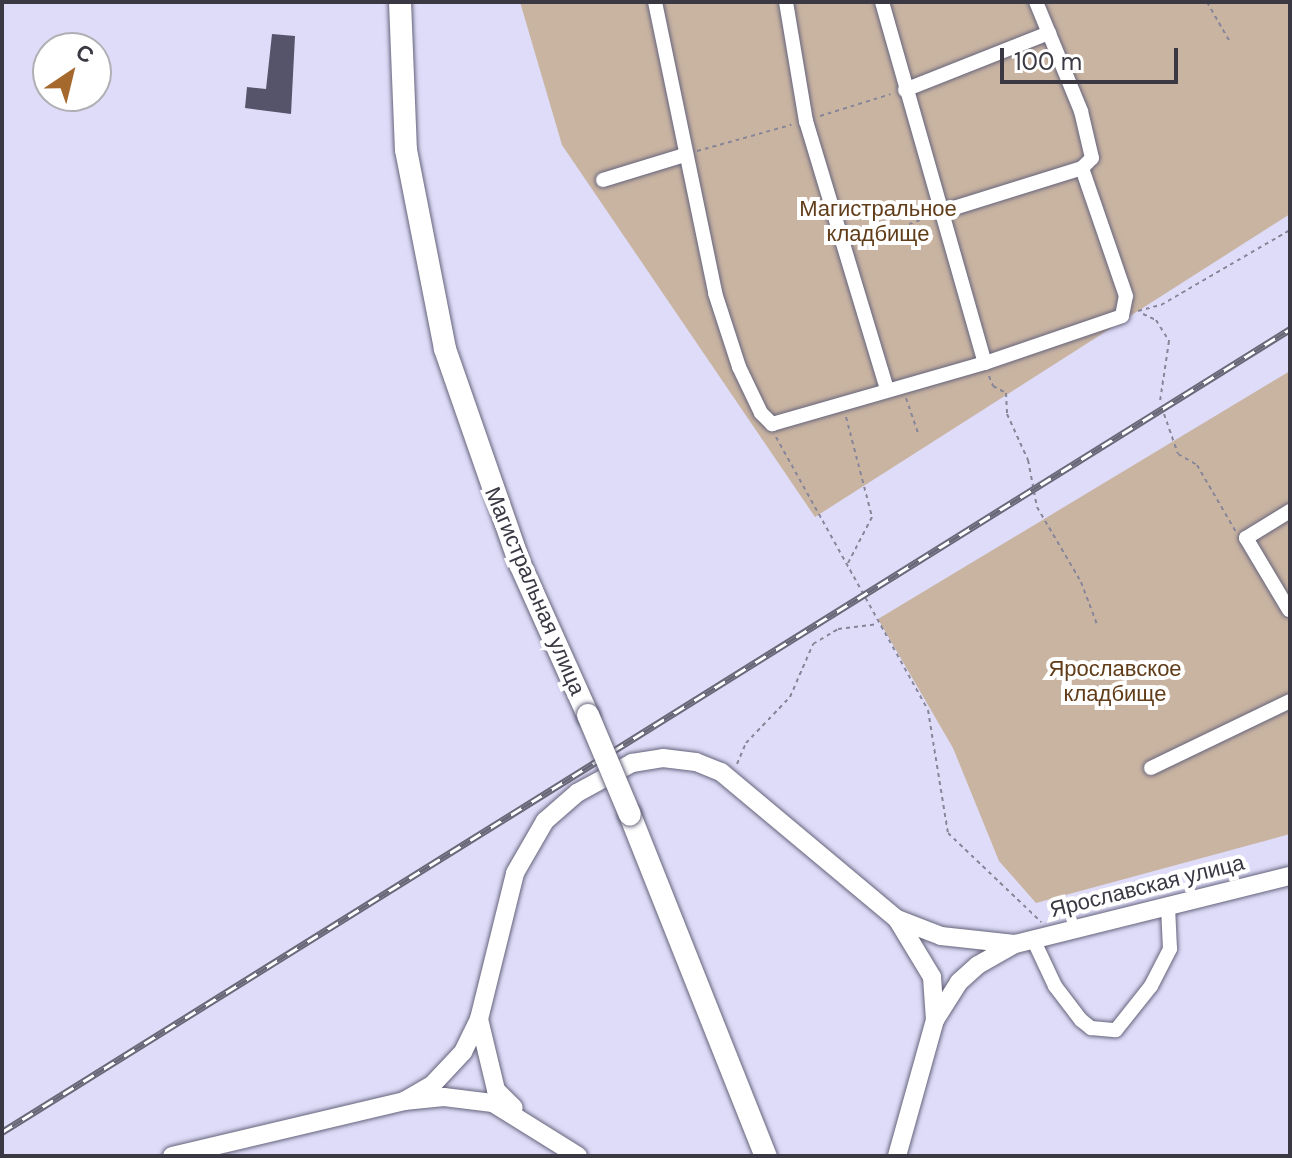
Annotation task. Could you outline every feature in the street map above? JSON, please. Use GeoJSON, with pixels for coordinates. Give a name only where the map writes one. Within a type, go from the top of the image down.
{"type":"FeatureCollection","features":[{"type":"Feature","properties":{"kind":"highway","name":"Магистральная улица"},"geometry":{"type":"LineString","coordinates":[[400,2],[406,150],[445,349],[520,564],[630,815],[766,1156]]}},
{"type":"Feature","properties":{"kind":"main road"},"geometry":{"type":"LineString","coordinates":[[404,1101],[433,1084],[463,1052],[479,1019],[515,873],[545,821],[577,793],[632,763],[663,758],[696,762],[721,772],[897,919],[941,936],[1030,935]]}},
{"type":"Feature","properties":{"kind":"main road","name":"Ярославская улица"},"geometry":{"type":"LineString","coordinates":[[1030,935],[1290,876]]}},
{"type":"Feature","properties":{"kind":"main road"},"geometry":{"type":"LineString","coordinates":[[897,919],[932,977],[935,1020]]}},
{"type":"Feature","properties":{"kind":"main road"},"geometry":{"type":"LineString","coordinates":[[897,1156],[935,1020],[959,982],[1030,935]]}},
{"type":"Feature","properties":{"kind":"main road"},"geometry":{"type":"LineString","coordinates":[[479,1019],[496,1090],[525,1119]]}},
{"type":"Feature","properties":{"kind":"main road"},"geometry":{"type":"LineString","coordinates":[[172,1156],[404,1101],[444,1097],[493,1103],[525,1119],[578,1156]]}},
{"type":"Feature","properties":{"kind":"lane"},"geometry":{"type":"LineString","coordinates":[[655,2],[715,293],[739,367],[767,421],[781,423],[985,363],[1105,324],[1123,313],[1126,296],[1082,168]]}},
{"type":"Feature","properties":{"kind":"lane"},"geometry":{"type":"LineString","coordinates":[[786,2],[806,121],[844,248],[894,388]]}},
{"type":"Feature","properties":{"kind":"lane"},"geometry":{"type":"LineString","coordinates":[[882,2],[985,363]]}},
{"type":"Feature","properties":{"kind":"lane"},"geometry":{"type":"LineString","coordinates":[[941,212],[1082,168],[1092,158],[1090,140],[1036,2]]}},
{"type":"Feature","properties":{"kind":"lane"},"geometry":{"type":"LineString","coordinates":[[905,90],[1049,33]]}},
{"type":"Feature","properties":{"kind":"lane"},"geometry":{"type":"LineString","coordinates":[[603,180],[685,155]]}},
{"type":"Feature","properties":{"kind":"lane"},"geometry":{"type":"LineString","coordinates":[[1290,511],[1246,538],[1290,610]]}},
{"type":"Feature","properties":{"kind":"lane"},"geometry":{"type":"LineString","coordinates":[[1151,768],[1290,701]]}},
{"type":"Feature","properties":{"kind":"lane"},"geometry":{"type":"LineString","coordinates":[[1030,935],[1055,986],[1081,1020],[1091,1028],[1116,1030],[1151,986],[1170,949],[1168,906]]}},
{"type":"Feature","properties":{"kind":"path"},"geometry":{"type":"LineString","coordinates":[[1207,2],[1230,42]]}},
{"type":"Feature","properties":{"kind":"path"},"geometry":{"type":"LineString","coordinates":[[685,155],[905,90]]}},
{"type":"Feature","properties":{"kind":"path"},"geometry":{"type":"LineString","coordinates":[[844,248],[941,212]]}},
{"type":"Feature","properties":{"kind":"path"},"geometry":{"type":"LineString","coordinates":[[1142,313],[1290,230]]}},
{"type":"Feature","properties":{"kind":"path"},"geometry":{"type":"LineString","coordinates":[[1123,313],[1142,313],[1156,320],[1169,341],[1160,401]]}},
{"type":"Feature","properties":{"kind":"path"},"geometry":{"type":"LineString","coordinates":[[985,363],[993,386],[1006,393],[1007,414],[1028,460],[1037,507],[1081,582],[1098,627]]}},
{"type":"Feature","properties":{"kind":"path"},"geometry":{"type":"LineString","coordinates":[[894,388],[919,436]]}},
{"type":"Feature","properties":{"kind":"path"},"geometry":{"type":"LineString","coordinates":[[842,404],[872,517],[846,566]]}},
{"type":"Feature","properties":{"kind":"path"},"geometry":{"type":"LineString","coordinates":[[1164,414],[1178,454],[1197,465],[1237,533],[1246,538]]}},
{"type":"Feature","properties":{"kind":"path"},"geometry":{"type":"LineString","coordinates":[[767,421],[928,710],[948,833],[1030,935]]}},
{"type":"Feature","properties":{"kind":"path"},"geometry":{"type":"LineString","coordinates":[[735,768],[746,743],[790,697],[813,644],[838,629],[879,624]]}},
{"type":"Feature","properties":{"kind":"green space","name":"Магистральное кладбище"},"geometry":{"type":"Polygon","coordinates":[[[520,2],[1290,2],[1290,214],[815,517],[562,145],[520,2]]]}},
{"type":"Feature","properties":{"kind":"green space","name":"Ярославское кладбище"},"geometry":{"type":"Polygon","coordinates":[[[1290,371],[1290,834],[1036,903],[999,861],[953,748],[878,619],[1290,371]]]}},
{"type":"Feature","properties":{"kind":"building"},"geometry":{"type":"Polygon","coordinates":[[[272,34],[295,36],[291,114],[245,108],[247,87],[266,89],[272,34]]]}},
{"type":"Feature","properties":{"kind":"railway"},"geometry":{"type":"LineString","coordinates":[[2,1132],[1290,329]]}}]}
